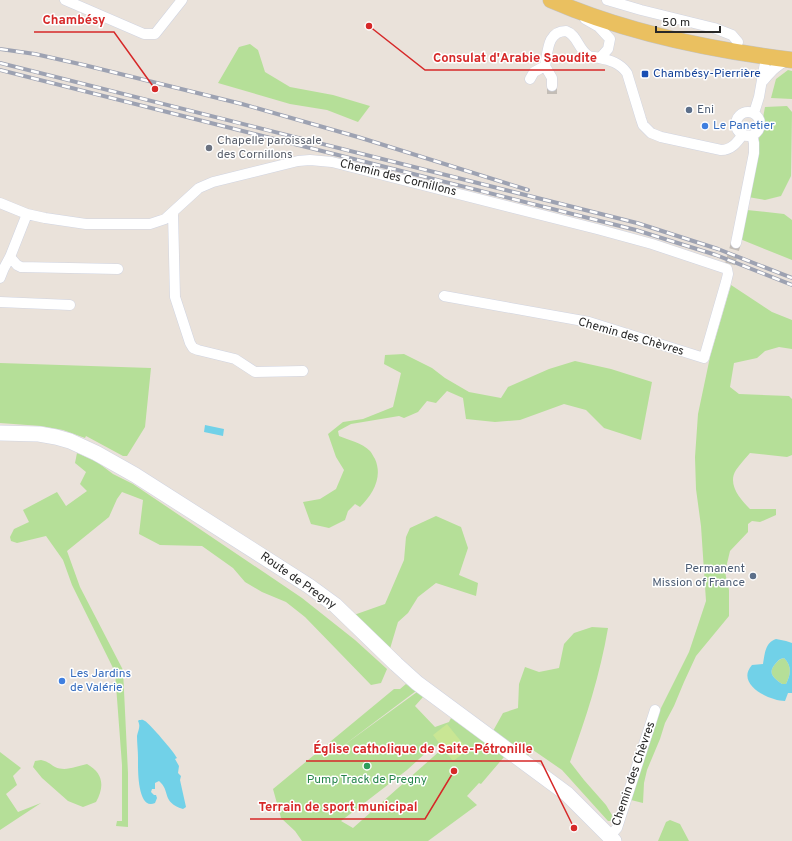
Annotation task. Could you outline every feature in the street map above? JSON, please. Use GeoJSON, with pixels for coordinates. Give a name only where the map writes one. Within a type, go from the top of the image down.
{"type":"FeatureCollection","features":[{"type":"Feature","properties":{"kind":"main road"},"geometry":{"type":"LineString","coordinates":[[578,0],[630,18],[668,28],[738,42],[767,51],[791,56]]}},
{"type":"Feature","properties":{"kind":"main road"},"geometry":{"type":"LineString","coordinates":[[553,1],[607,20],[665,37],[707,46],[767,51]]}},
{"type":"Feature","properties":{"kind":"street"},"geometry":{"type":"LineString","coordinates":[[65,0],[144,34],[155,34],[182,0]]}},
{"type":"Feature","properties":{"kind":"street"},"geometry":{"type":"LineString","coordinates":[[607,0],[714,28],[732,36],[738,42]]}},
{"type":"Feature","properties":{"kind":"street"},"geometry":{"type":"LineString","coordinates":[[553,1],[599,27],[610,39],[608,49],[600,58]]}},
{"type":"Feature","properties":{"kind":"street"},"geometry":{"type":"LineString","coordinates":[[552,86],[552,78],[545,66],[553,35],[562,30],[574,35],[584,51],[590,56],[616,63],[627,73],[643,125],[651,133],[660,137],[721,150],[729,149],[747,135],[758,130],[760,123],[757,116],[745,112],[737,118],[737,129],[747,135],[754,143],[754,153],[736,243]]}},
{"type":"Feature","properties":{"kind":"street"},"geometry":{"type":"LineString","coordinates":[[754,114],[762,82],[767,51]]}},
{"type":"Feature","properties":{"kind":"street"},"geometry":{"type":"LineString","coordinates":[[762,82],[774,69],[791,56]]}},
{"type":"Feature","properties":{"kind":"street"},"geometry":{"type":"LineString","coordinates":[[530,79],[534,72],[545,66]]}},
{"type":"Feature","properties":{"kind":"street","name":"Chemin des Cornillons"},"geometry":{"type":"LineString","coordinates":[[0,203],[28,214],[86,224],[139,224],[159,222],[173,212],[199,188],[213,182],[298,161],[320,160],[597,229],[728,267]]}},
{"type":"Feature","properties":{"kind":"street"},"geometry":{"type":"LineString","coordinates":[[173,212],[175,297],[193,348],[235,359],[255,372],[303,372]]}},
{"type":"Feature","properties":{"kind":"street"},"geometry":{"type":"LineString","coordinates":[[0,278],[28,214]]}},
{"type":"Feature","properties":{"kind":"street"},"geometry":{"type":"LineString","coordinates":[[10,257],[17,265],[22,267],[118,269]]}},
{"type":"Feature","properties":{"kind":"street","name":"Chemin des Chèvres"},"geometry":{"type":"LineString","coordinates":[[444,296],[589,322],[704,358],[726,282],[728,267]]}},
{"type":"Feature","properties":{"kind":"street"},"geometry":{"type":"LineString","coordinates":[[0,302],[70,305]]}},
{"type":"Feature","properties":{"kind":"street","name":"Route de Pregny"},"geometry":{"type":"LineString","coordinates":[[0,433],[39,434],[56,437],[86,448],[135,475],[309,586],[335,605],[417,683],[567,794],[612,838]]}},
{"type":"Feature","properties":{"kind":"street","name":"Chemin des Chèvres"},"geometry":{"type":"LineString","coordinates":[[612,838],[617,828],[655,710]]}},
{"type":"Feature","properties":{"kind":"green space"},"geometry":{"type":"Polygon","coordinates":[[[250,44],[258,50],[265,72],[290,87],[333,95],[370,106],[358,122],[327,110],[290,104],[218,83],[239,47],[250,44]]]}},
{"type":"Feature","properties":{"kind":"green space"},"geometry":{"type":"Polygon","coordinates":[[[788,70],[792,71],[792,99],[771,98],[776,79],[788,70]]]}},
{"type":"Feature","properties":{"kind":"green space"},"geometry":{"type":"Polygon","coordinates":[[[787,106],[792,112],[791,176],[781,196],[765,200],[748,197],[765,107],[787,106]]]}},
{"type":"Feature","properties":{"kind":"green space"},"geometry":{"type":"Polygon","coordinates":[[[747,210],[784,214],[792,220],[792,260],[740,239],[747,210]]]}},
{"type":"Feature","properties":{"kind":"green space"},"geometry":{"type":"Polygon","coordinates":[[[731,285],[772,312],[792,320],[792,349],[779,347],[765,351],[757,358],[734,363],[730,387],[739,394],[789,396],[792,399],[792,455],[787,457],[750,453],[736,470],[733,481],[736,491],[742,501],[750,509],[776,509],[776,515],[760,522],[752,521],[748,524],[748,532],[730,551],[725,572],[729,590],[729,616],[696,656],[665,723],[647,770],[644,783],[643,803],[631,800],[661,708],[689,652],[706,601],[701,526],[696,489],[695,457],[698,414],[710,357],[731,285]]]}},
{"type":"Feature","properties":{"kind":"green space"},"geometry":{"type":"Polygon","coordinates":[[[404,354],[432,368],[445,378],[469,392],[501,398],[508,387],[549,369],[575,361],[611,369],[652,382],[641,440],[604,428],[586,410],[564,404],[520,420],[495,422],[466,419],[463,398],[447,391],[436,403],[427,401],[418,412],[404,418],[399,416],[351,424],[338,431],[339,436],[367,448],[371,452],[377,466],[377,479],[373,491],[369,497],[360,507],[355,504],[348,511],[345,520],[329,528],[311,524],[303,502],[320,499],[336,489],[344,470],[336,457],[328,434],[343,422],[363,419],[393,407],[401,373],[384,364],[385,355],[404,354]]]}},
{"type":"Feature","properties":{"kind":"green space"},"geometry":{"type":"Polygon","coordinates":[[[0,363],[151,368],[145,427],[127,456],[123,456],[86,436],[85,438],[63,430],[41,426],[0,423],[0,363]]]}},
{"type":"Feature","properties":{"kind":"green space"},"geometry":{"type":"Polygon","coordinates":[[[77,453],[97,462],[113,474],[133,484],[302,598],[355,640],[387,669],[381,683],[371,685],[305,617],[286,602],[262,592],[245,582],[233,568],[202,546],[160,545],[139,534],[143,500],[122,492],[117,499],[109,517],[67,551],[80,587],[123,670],[128,773],[128,827],[116,826],[117,821],[122,821],[122,765],[115,672],[72,585],[63,560],[46,536],[17,543],[11,541],[10,537],[14,529],[29,522],[23,510],[57,492],[66,506],[87,491],[80,484],[86,472],[75,463],[77,453]]]}},
{"type":"Feature","properties":{"kind":"green space"},"geometry":{"type":"Polygon","coordinates":[[[436,516],[461,527],[468,548],[459,575],[478,583],[476,596],[436,583],[418,597],[408,613],[398,622],[389,652],[351,616],[385,604],[404,560],[406,537],[410,528],[436,516]]]}},
{"type":"Feature","properties":{"kind":"green space"},"geometry":{"type":"Polygon","coordinates":[[[592,627],[608,628],[601,663],[592,696],[570,762],[606,805],[612,815],[611,821],[608,821],[562,770],[533,750],[527,757],[493,731],[503,713],[518,708],[519,684],[525,667],[539,672],[559,668],[564,644],[574,633],[592,627]]]}},
{"type":"Feature","properties":{"kind":"green space"},"geometry":{"type":"Polygon","coordinates":[[[784,658],[787,661],[790,673],[786,684],[782,684],[772,675],[772,670],[776,663],[784,658]]]}},
{"type":"Feature","properties":{"kind":"green space"},"geometry":{"type":"Polygon","coordinates":[[[406,684],[416,691],[340,748],[417,692],[423,697],[415,706],[435,727],[449,722],[451,718],[504,757],[481,784],[479,783],[467,796],[477,805],[428,841],[302,841],[295,831],[281,818],[273,789],[394,689],[400,689],[406,684]],[[436,746],[430,749],[407,770],[341,821],[353,828],[442,749],[436,746]]]}},
{"type":"Feature","properties":{"kind":"green space"},"geometry":{"type":"Polygon","coordinates":[[[447,724],[468,750],[453,761],[433,735],[447,724]]]}},
{"type":"Feature","properties":{"kind":"green space"},"geometry":{"type":"Polygon","coordinates":[[[0,752],[21,768],[13,776],[17,785],[6,794],[18,812],[41,803],[0,830],[0,752]]]}},
{"type":"Feature","properties":{"kind":"green space"},"geometry":{"type":"Polygon","coordinates":[[[41,760],[63,769],[87,764],[96,771],[101,780],[101,791],[96,802],[83,807],[68,801],[42,778],[33,767],[35,761],[41,760]]]}},
{"type":"Feature","properties":{"kind":"green space"},"geometry":{"type":"Polygon","coordinates":[[[670,820],[680,824],[689,841],[658,841],[666,822],[670,820]]]}},
{"type":"Feature","properties":{"kind":"water"},"geometry":{"type":"Polygon","coordinates":[[[205,425],[224,429],[223,436],[204,432],[205,425]]]}},
{"type":"Feature","properties":{"kind":"water"},"geometry":{"type":"Polygon","coordinates":[[[776,639],[792,643],[792,693],[788,693],[785,701],[763,695],[751,685],[748,679],[748,672],[752,665],[763,664],[766,649],[772,641],[776,639]],[[784,658],[780,659],[773,666],[772,670],[772,675],[782,684],[786,684],[790,673],[787,661],[784,658]]]}},
{"type":"Feature","properties":{"kind":"water"},"geometry":{"type":"Polygon","coordinates":[[[139,720],[144,720],[152,727],[177,758],[175,759],[179,766],[178,773],[181,776],[180,780],[186,807],[183,809],[176,806],[169,800],[163,785],[159,781],[155,783],[155,789],[152,789],[151,792],[156,795],[157,798],[155,803],[149,804],[145,801],[142,795],[138,770],[137,736],[139,720]]]}},
{"type":"Feature","properties":{"kind":"tunnel"},"geometry":{"type":"LineString","coordinates":[[552,86],[552,94]]}},
{"type":"Feature","properties":{"kind":"tunnel"},"geometry":{"type":"LineString","coordinates":[[730,264],[736,243]]}},
{"type":"Feature","properties":{"kind":"railway"},"geometry":{"type":"LineString","coordinates":[[0,49],[35,54],[84,65],[242,104],[358,137],[528,190]]}},
{"type":"Feature","properties":{"kind":"railway"},"geometry":{"type":"LineString","coordinates":[[0,63],[637,223],[718,249],[792,278]]}},
{"type":"Feature","properties":{"kind":"railway"},"geometry":{"type":"LineString","coordinates":[[0,70],[636,230],[716,255],[792,285]]}},
{"type":"Feature","properties":{"kind":"place","name":"Consulat d'Arabie Saoudite"},"geometry":{"type":"Point","coordinates":[369,26]}},
{"type":"Feature","properties":{"kind":"place","name":"Chambésy-Pierrière"},"geometry":{"type":"Point","coordinates":[645,74]}},
{"type":"Feature","properties":{"kind":"place","name":"Chambésy"},"geometry":{"type":"Point","coordinates":[155,89]}},
{"type":"Feature","properties":{"kind":"place","name":"Eni"},"geometry":{"type":"Point","coordinates":[689,110]}},
{"type":"Feature","properties":{"kind":"place","name":"Le Panetier"},"geometry":{"type":"Point","coordinates":[705,126]}},
{"type":"Feature","properties":{"kind":"place","name":"Chapelle paroissale des Cornillons"},"geometry":{"type":"Point","coordinates":[209,148]}},
{"type":"Feature","properties":{"kind":"place","name":"Permanent Mission of France"},"geometry":{"type":"Point","coordinates":[753,576]}},
{"type":"Feature","properties":{"kind":"place","name":"Les Jardins de Valérie"},"geometry":{"type":"Point","coordinates":[62,681]}},
{"type":"Feature","properties":{"kind":"place","name":"Pump Track de Pregny"},"geometry":{"type":"Point","coordinates":[367,766]}},
{"type":"Feature","properties":{"kind":"place","name":"Terrain de sport municipal"},"geometry":{"type":"Point","coordinates":[454,771]}},
{"type":"Feature","properties":{"kind":"place","name":"Église catholique de Saite-Pétronille"},"geometry":{"type":"Point","coordinates":[574,828]}}]}
